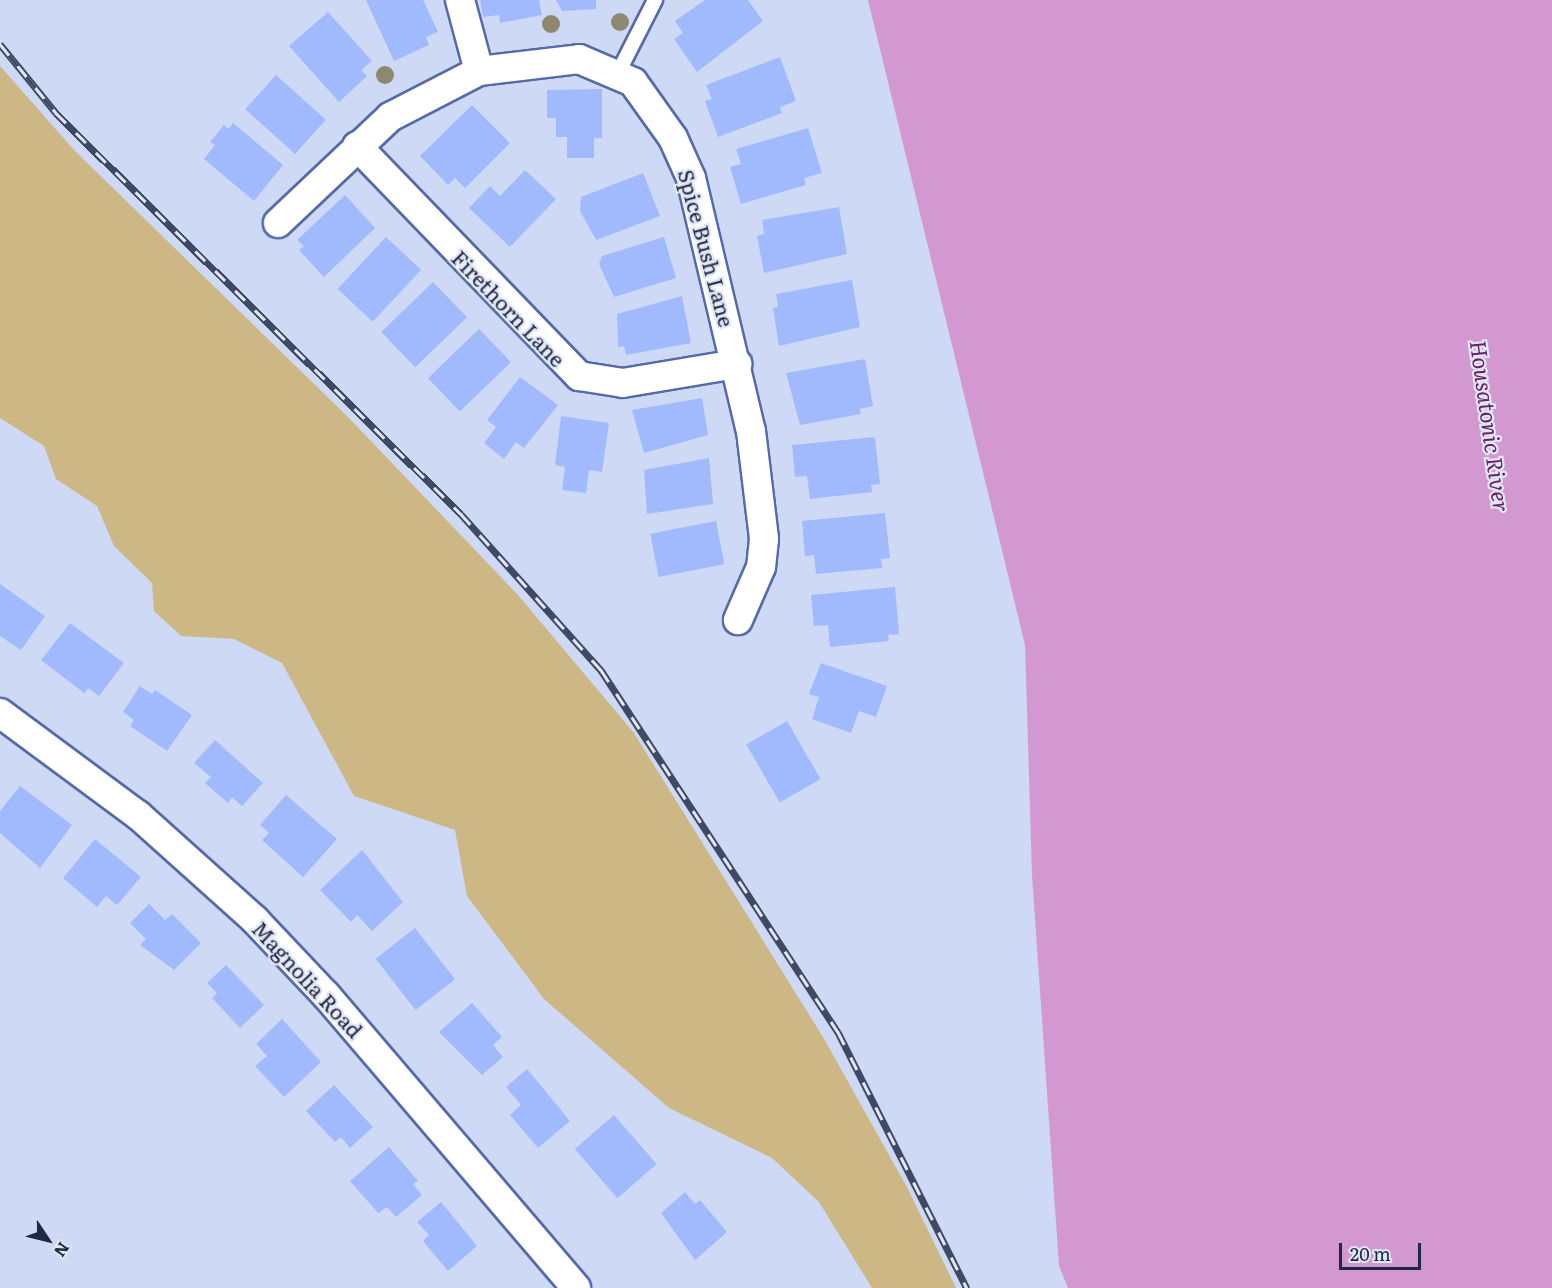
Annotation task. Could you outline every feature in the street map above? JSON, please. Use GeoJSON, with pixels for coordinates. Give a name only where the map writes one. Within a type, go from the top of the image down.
{"type":"FeatureCollection","features":[{"type":"Feature","properties":{"kind":"street"},"geometry":{"type":"LineString","coordinates":[[460,0],[479,71]]}},
{"type":"Feature","properties":{"kind":"street","name":"Spice Bush Lane"},"geometry":{"type":"LineString","coordinates":[[278,223],[390,117],[479,71],[556,58],[598,63],[618,73],[655,108],[691,178],[737,364],[764,539],[760,567],[738,620]]}},
{"type":"Feature","properties":{"kind":"street","name":"Firethorn Lane"},"geometry":{"type":"LineString","coordinates":[[357,146],[579,376],[623,383],[737,364]]}},
{"type":"Feature","properties":{"kind":"street","name":"Magnolia Road"},"geometry":{"type":"LineString","coordinates":[[0,713],[99,784],[247,913],[326,995],[576,1288]]}},
{"type":"Feature","properties":{"kind":"lane"},"geometry":{"type":"LineString","coordinates":[[618,73],[655,0]]}},
{"type":"Feature","properties":{"kind":"shaded area"},"geometry":{"type":"Polygon","coordinates":[[[0,66],[75,151],[348,417],[518,595],[634,733],[823,1037],[908,1189],[956,1288],[872,1288],[819,1202],[772,1158],[669,1108],[544,999],[467,896],[455,830],[354,796],[282,663],[234,639],[181,636],[154,611],[152,583],[114,546],[97,506],[56,479],[44,446],[0,418],[0,66]]]}},
{"type":"Feature","properties":{"kind":"water","name":"Housatonic River"},"geometry":{"type":"Polygon","coordinates":[[[868,0],[1552,0],[1552,1288],[1068,1288],[1059,1266],[1032,875],[1025,645],[868,0]]]}},
{"type":"Feature","properties":{"kind":"building"},"geometry":{"type":"Polygon","coordinates":[[[366,0],[423,0],[438,32],[426,37],[429,45],[394,61],[366,0]]]}},
{"type":"Feature","properties":{"kind":"building"},"geometry":{"type":"Polygon","coordinates":[[[480,0],[539,0],[542,15],[500,23],[499,15],[483,17],[480,0]]]}},
{"type":"Feature","properties":{"kind":"building"},"geometry":{"type":"Polygon","coordinates":[[[556,0],[596,0],[596,9],[562,11],[556,0]]]}},
{"type":"Feature","properties":{"kind":"building"},"geometry":{"type":"Polygon","coordinates":[[[705,0],[748,0],[763,21],[697,72],[674,39],[683,33],[675,21],[705,0]]]}},
{"type":"Feature","properties":{"kind":"building"},"geometry":{"type":"Polygon","coordinates":[[[328,12],[372,61],[361,70],[367,76],[339,102],[289,46],[328,12]]]}},
{"type":"Feature","properties":{"kind":"building"},"geometry":{"type":"Polygon","coordinates":[[[780,57],[796,101],[780,107],[782,113],[718,137],[705,101],[712,99],[706,85],[780,57]]]}},
{"type":"Feature","properties":{"kind":"building"},"geometry":{"type":"Polygon","coordinates":[[[276,75],[326,120],[295,154],[245,109],[276,75]]]}},
{"type":"Feature","properties":{"kind":"building"},"geometry":{"type":"Polygon","coordinates":[[[602,89],[602,138],[594,138],[594,158],[567,158],[567,137],[556,137],[556,118],[547,118],[547,90],[602,89]]]}},
{"type":"Feature","properties":{"kind":"building"},"geometry":{"type":"Polygon","coordinates":[[[472,105],[510,143],[465,188],[455,178],[448,185],[420,156],[472,105]]]}},
{"type":"Feature","properties":{"kind":"building"},"geometry":{"type":"Polygon","coordinates":[[[233,123],[283,165],[254,201],[204,159],[215,145],[210,142],[224,125],[229,129],[233,123]]]}},
{"type":"Feature","properties":{"kind":"building"},"geometry":{"type":"Polygon","coordinates":[[[808,128],[822,173],[804,178],[806,185],[741,204],[730,167],[741,164],[736,149],[808,128]]]}},
{"type":"Feature","properties":{"kind":"building"},"geometry":{"type":"Polygon","coordinates":[[[525,170],[556,199],[510,247],[469,208],[490,186],[500,196],[525,170]]]}},
{"type":"Feature","properties":{"kind":"building"},"geometry":{"type":"Polygon","coordinates":[[[643,173],[660,216],[596,240],[580,211],[581,197],[643,173]]]}},
{"type":"Feature","properties":{"kind":"building"},"geometry":{"type":"Polygon","coordinates":[[[345,195],[375,228],[324,277],[299,250],[304,246],[297,240],[345,195]]]}},
{"type":"Feature","properties":{"kind":"building"},"geometry":{"type":"Polygon","coordinates":[[[839,207],[847,254],[764,273],[757,236],[764,234],[762,220],[839,207]]]}},
{"type":"Feature","properties":{"kind":"building"},"geometry":{"type":"Polygon","coordinates":[[[386,237],[421,270],[373,322],[338,289],[386,237]]]}},
{"type":"Feature","properties":{"kind":"building"},"geometry":{"type":"Polygon","coordinates":[[[664,237],[676,278],[614,297],[599,264],[602,256],[664,237]]]}},
{"type":"Feature","properties":{"kind":"building"},"geometry":{"type":"Polygon","coordinates":[[[852,280],[860,327],[779,346],[773,308],[778,307],[776,294],[852,280]]]}},
{"type":"Feature","properties":{"kind":"building"},"geometry":{"type":"Polygon","coordinates":[[[433,282],[467,317],[415,367],[381,332],[433,282]]]}},
{"type":"Feature","properties":{"kind":"building"},"geometry":{"type":"Polygon","coordinates":[[[682,296],[691,343],[626,355],[624,346],[618,347],[617,314],[682,296]]]}},
{"type":"Feature","properties":{"kind":"building"},"geometry":{"type":"Polygon","coordinates":[[[479,329],[511,362],[460,411],[428,378],[479,329]]]}},
{"type":"Feature","properties":{"kind":"building"},"geometry":{"type":"Polygon","coordinates":[[[865,359],[873,406],[860,409],[861,414],[800,425],[786,373],[865,359]]]}},
{"type":"Feature","properties":{"kind":"building"},"geometry":{"type":"Polygon","coordinates":[[[520,377],[558,405],[524,448],[516,442],[504,459],[484,443],[496,427],[487,420],[520,377]]]}},
{"type":"Feature","properties":{"kind":"building"},"geometry":{"type":"Polygon","coordinates":[[[702,398],[708,435],[644,453],[632,410],[702,398]]]}},
{"type":"Feature","properties":{"kind":"building"},"geometry":{"type":"Polygon","coordinates":[[[561,416],[609,423],[602,472],[589,470],[586,493],[562,490],[565,467],[555,465],[561,416]]]}},
{"type":"Feature","properties":{"kind":"building"},"geometry":{"type":"Polygon","coordinates":[[[875,437],[880,484],[871,485],[872,492],[810,499],[807,476],[795,477],[792,445],[875,437]]]}},
{"type":"Feature","properties":{"kind":"building"},"geometry":{"type":"Polygon","coordinates":[[[709,458],[713,504],[647,514],[644,470],[709,458]]]}},
{"type":"Feature","properties":{"kind":"building"},"geometry":{"type":"Polygon","coordinates":[[[885,513],[890,558],[881,559],[882,568],[816,574],[814,555],[805,556],[802,521],[885,513]]]}},
{"type":"Feature","properties":{"kind":"building"},"geometry":{"type":"Polygon","coordinates":[[[716,521],[724,564],[659,577],[650,534],[716,521]]]}},
{"type":"Feature","properties":{"kind":"building"},"geometry":{"type":"Polygon","coordinates":[[[0,584],[45,616],[21,650],[0,636],[0,584]]]}},
{"type":"Feature","properties":{"kind":"building"},"geometry":{"type":"Polygon","coordinates":[[[895,587],[899,634],[888,635],[889,641],[830,647],[828,625],[814,626],[811,595],[895,587]]]}},
{"type":"Feature","properties":{"kind":"building"},"geometry":{"type":"Polygon","coordinates":[[[70,623],[124,663],[99,696],[88,688],[84,693],[41,660],[70,623]]]}},
{"type":"Feature","properties":{"kind":"building"},"geometry":{"type":"Polygon","coordinates":[[[821,663],[887,686],[876,717],[859,711],[851,733],[812,719],[819,697],[809,694],[821,663]]]}},
{"type":"Feature","properties":{"kind":"building"},"geometry":{"type":"Polygon","coordinates":[[[140,686],[152,694],[155,690],[192,715],[167,751],[130,726],[134,720],[123,712],[140,686]]]}},
{"type":"Feature","properties":{"kind":"building"},"geometry":{"type":"Polygon","coordinates":[[[787,721],[820,779],[780,803],[746,744],[787,721]]]}},
{"type":"Feature","properties":{"kind":"building"},"geometry":{"type":"Polygon","coordinates":[[[215,740],[263,783],[242,806],[232,797],[228,803],[205,783],[211,777],[194,763],[215,740]]]}},
{"type":"Feature","properties":{"kind":"building"},"geometry":{"type":"Polygon","coordinates":[[[20,786],[72,825],[40,868],[0,833],[0,811],[20,786]]]}},
{"type":"Feature","properties":{"kind":"building"},"geometry":{"type":"Polygon","coordinates":[[[286,795],[337,839],[303,877],[262,840],[269,833],[260,825],[286,795]]]}},
{"type":"Feature","properties":{"kind":"building"},"geometry":{"type":"Polygon","coordinates":[[[95,839],[141,877],[117,905],[106,896],[97,907],[63,878],[95,839]]]}},
{"type":"Feature","properties":{"kind":"building"},"geometry":{"type":"Polygon","coordinates":[[[362,850],[403,902],[372,931],[357,915],[351,922],[320,890],[362,850]]]}},
{"type":"Feature","properties":{"kind":"building"},"geometry":{"type":"Polygon","coordinates":[[[149,904],[165,920],[172,914],[201,943],[174,970],[140,945],[146,939],[130,923],[149,904]]]}},
{"type":"Feature","properties":{"kind":"building"},"geometry":{"type":"Polygon","coordinates":[[[415,928],[455,979],[416,1010],[376,959],[415,928]]]}},
{"type":"Feature","properties":{"kind":"building"},"geometry":{"type":"Polygon","coordinates":[[[226,965],[264,1005],[240,1028],[212,998],[217,993],[207,983],[226,965]]]}},
{"type":"Feature","properties":{"kind":"building"},"geometry":{"type":"Polygon","coordinates":[[[472,1003],[502,1037],[493,1045],[503,1057],[482,1075],[439,1032],[472,1003]]]}},
{"type":"Feature","properties":{"kind":"building"},"geometry":{"type":"Polygon","coordinates":[[[282,1019],[321,1062],[284,1097],[255,1066],[267,1056],[256,1044],[282,1019]]]}},
{"type":"Feature","properties":{"kind":"building"},"geometry":{"type":"Polygon","coordinates":[[[527,1069],[570,1121],[538,1148],[510,1115],[521,1105],[506,1087],[527,1069]]]}},
{"type":"Feature","properties":{"kind":"building"},"geometry":{"type":"Polygon","coordinates":[[[334,1085],[373,1127],[350,1148],[341,1137],[335,1142],[306,1111],[334,1085]]]}},
{"type":"Feature","properties":{"kind":"building"},"geometry":{"type":"Polygon","coordinates":[[[614,1115],[657,1164],[617,1198],[575,1149],[614,1115]]]}},
{"type":"Feature","properties":{"kind":"building"},"geometry":{"type":"Polygon","coordinates":[[[389,1147],[418,1181],[413,1184],[422,1195],[396,1217],[387,1207],[378,1213],[350,1181],[389,1147]]]}},
{"type":"Feature","properties":{"kind":"building"},"geometry":{"type":"Polygon","coordinates":[[[685,1192],[695,1204],[700,1200],[727,1232],[695,1260],[661,1213],[685,1192]]]}},
{"type":"Feature","properties":{"kind":"building"},"geometry":{"type":"Polygon","coordinates":[[[441,1202],[477,1246],[448,1271],[423,1241],[429,1235],[417,1222],[441,1202]]]}},
{"type":"Feature","properties":{"kind":"railway"},"geometry":{"type":"LineString","coordinates":[[0,44],[56,113],[461,514],[601,670],[838,1032],[967,1288]]}}]}
